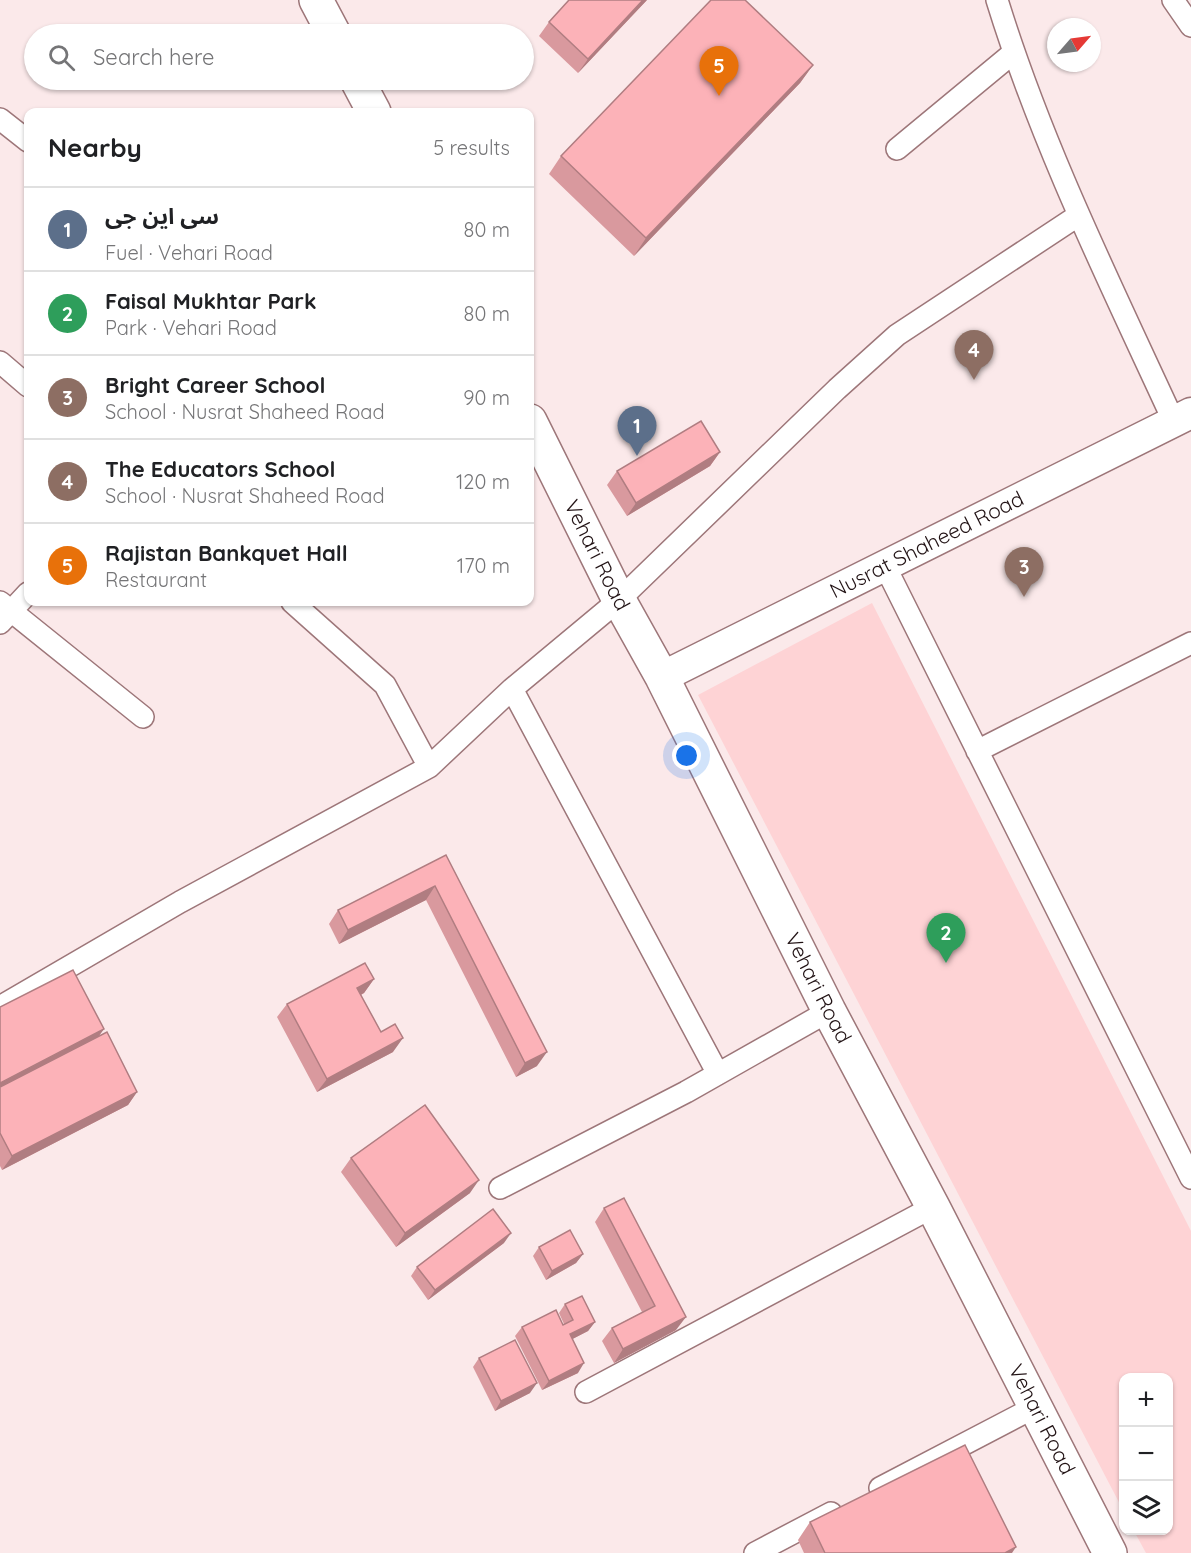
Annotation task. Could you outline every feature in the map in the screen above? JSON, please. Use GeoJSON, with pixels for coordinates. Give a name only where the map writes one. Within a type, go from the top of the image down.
{"type":"FeatureCollection","features":[{"type":"Feature","properties":{"kind":"main road"},"geometry":{"type":"LineString","coordinates":[[316,0],[329,24]]}},
{"type":"Feature","properties":{"kind":"main road"},"geometry":{"type":"LineString","coordinates":[[362,90],[372,108]]}},
{"type":"Feature","properties":{"kind":"main road","name":"Vehari Road"},"geometry":{"type":"LineString","coordinates":[[534,429],[620,600],[662,677],[829,1011],[1037,1406],[1110,1553]]}},
{"type":"Feature","properties":{"kind":"street"},"geometry":{"type":"LineString","coordinates":[[997,0],[1013,53],[1079,215],[1182,418]]}},
{"type":"Feature","properties":{"kind":"street"},"geometry":{"type":"LineString","coordinates":[[1173,0],[1191,26]]}},
{"type":"Feature","properties":{"kind":"street"},"geometry":{"type":"LineString","coordinates":[[897,149],[1013,53]]}},
{"type":"Feature","properties":{"kind":"street"},"geometry":{"type":"LineString","coordinates":[[0,118],[24,138]]}},
{"type":"Feature","properties":{"kind":"street"},"geometry":{"type":"LineString","coordinates":[[0,1007],[180,902],[429,767],[512,689],[620,600],[837,389],[897,335],[1079,215]]}},
{"type":"Feature","properties":{"kind":"street"},"geometry":{"type":"LineString","coordinates":[[0,362],[24,383]]}},
{"type":"Feature","properties":{"kind":"street","name":"Nusrat Shaheed Road"},"geometry":{"type":"LineString","coordinates":[[662,677],[1182,418]]}},
{"type":"Feature","properties":{"kind":"street"},"geometry":{"type":"LineString","coordinates":[[885,566],[1191,1178]]}},
{"type":"Feature","properties":{"kind":"street"},"geometry":{"type":"LineString","coordinates":[[24,596],[4,612],[143,717]]}},
{"type":"Feature","properties":{"kind":"street"},"geometry":{"type":"LineString","coordinates":[[297,606],[386,685],[429,767]]}},
{"type":"Feature","properties":{"kind":"street"},"geometry":{"type":"LineString","coordinates":[[978,751],[1191,643]]}},
{"type":"Feature","properties":{"kind":"street"},"geometry":{"type":"LineString","coordinates":[[512,689],[718,1074]]}},
{"type":"Feature","properties":{"kind":"street"},"geometry":{"type":"LineString","coordinates":[[501,1188],[718,1074],[829,1011]]}},
{"type":"Feature","properties":{"kind":"street"},"geometry":{"type":"LineString","coordinates":[[586,1392],[933,1207]]}},
{"type":"Feature","properties":{"kind":"street"},"geometry":{"type":"LineString","coordinates":[[755,1553],[1037,1406]]}},
{"type":"Feature","properties":{"kind":"shaded area"},"geometry":{"type":"Polygon","coordinates":[[[872,603],[1191,1231],[1191,1553],[1146,1553],[1136,1535],[1173,1535],[1173,1373],[1119,1373],[1119,1502],[698,695],[872,603]]]}},
{"type":"Feature","properties":{"kind":"building"},"geometry":{"type":"Polygon","coordinates":[[[569,0],[643,0],[588,59],[549,22],[569,0]]]}},
{"type":"Feature","properties":{"kind":"building"},"geometry":{"type":"Polygon","coordinates":[[[711,0],[745,0],[813,65],[646,238],[561,156],[711,0]]]}},
{"type":"Feature","properties":{"kind":"building"},"geometry":{"type":"Polygon","coordinates":[[[701,421],[720,452],[636,503],[617,471],[701,421]]]}},
{"type":"Feature","properties":{"kind":"building"},"geometry":{"type":"Polygon","coordinates":[[[446,855],[547,1052],[525,1063],[435,886],[348,930],[338,910],[446,855]]]}},
{"type":"Feature","properties":{"kind":"building"},"geometry":{"type":"Polygon","coordinates":[[[365,963],[374,979],[357,988],[381,1032],[395,1024],[403,1038],[327,1079],[287,1004],[365,963]]]}},
{"type":"Feature","properties":{"kind":"building"},"geometry":{"type":"Polygon","coordinates":[[[73,970],[104,1029],[0,1083],[0,1007],[73,970]]]}},
{"type":"Feature","properties":{"kind":"building"},"geometry":{"type":"Polygon","coordinates":[[[107,1032],[137,1092],[12,1156],[0,1133],[0,1087],[107,1032]]]}},
{"type":"Feature","properties":{"kind":"building"},"geometry":{"type":"Polygon","coordinates":[[[425,1105],[479,1180],[405,1233],[351,1158],[425,1105]]]}},
{"type":"Feature","properties":{"kind":"building"},"geometry":{"type":"Polygon","coordinates":[[[624,1198],[686,1317],[623,1349],[612,1328],[655,1306],[604,1208],[624,1198]]]}},
{"type":"Feature","properties":{"kind":"building"},"geometry":{"type":"Polygon","coordinates":[[[493,1209],[511,1233],[435,1290],[417,1267],[493,1209]]]}},
{"type":"Feature","properties":{"kind":"building"},"geometry":{"type":"Polygon","coordinates":[[[570,1230],[583,1254],[552,1271],[539,1247],[570,1230]]]}},
{"type":"Feature","properties":{"kind":"building"},"geometry":{"type":"Polygon","coordinates":[[[582,1296],[595,1322],[570,1334],[584,1363],[549,1381],[522,1327],[556,1310],[563,1325],[573,1320],[565,1304],[582,1296]]]}},
{"type":"Feature","properties":{"kind":"building"},"geometry":{"type":"Polygon","coordinates":[[[515,1340],[537,1383],[501,1401],[479,1358],[515,1340]]]}},
{"type":"Feature","properties":{"kind":"building"},"geometry":{"type":"Polygon","coordinates":[[[965,1445],[1016,1547],[1005,1553],[825,1553],[810,1522],[965,1445]]]}},
{"type":"Feature","properties":{"kind":"place","name":"Rajistan Bankquet Hall"},"geometry":{"type":"Point","coordinates":[719,96]}},
{"type":"Feature","properties":{"kind":"place","name":"The Educators School"},"geometry":{"type":"Point","coordinates":[974,380]}},
{"type":"Feature","properties":{"kind":"place","name":"سی این جی"},"geometry":{"type":"Point","coordinates":[637,456]}},
{"type":"Feature","properties":{"kind":"place","name":"Bright Career School"},"geometry":{"type":"Point","coordinates":[1024,597]}},
{"type":"Feature","properties":{"kind":"place","name":"Faisal Mukhtar Park"},"geometry":{"type":"Point","coordinates":[946,963]}}]}
